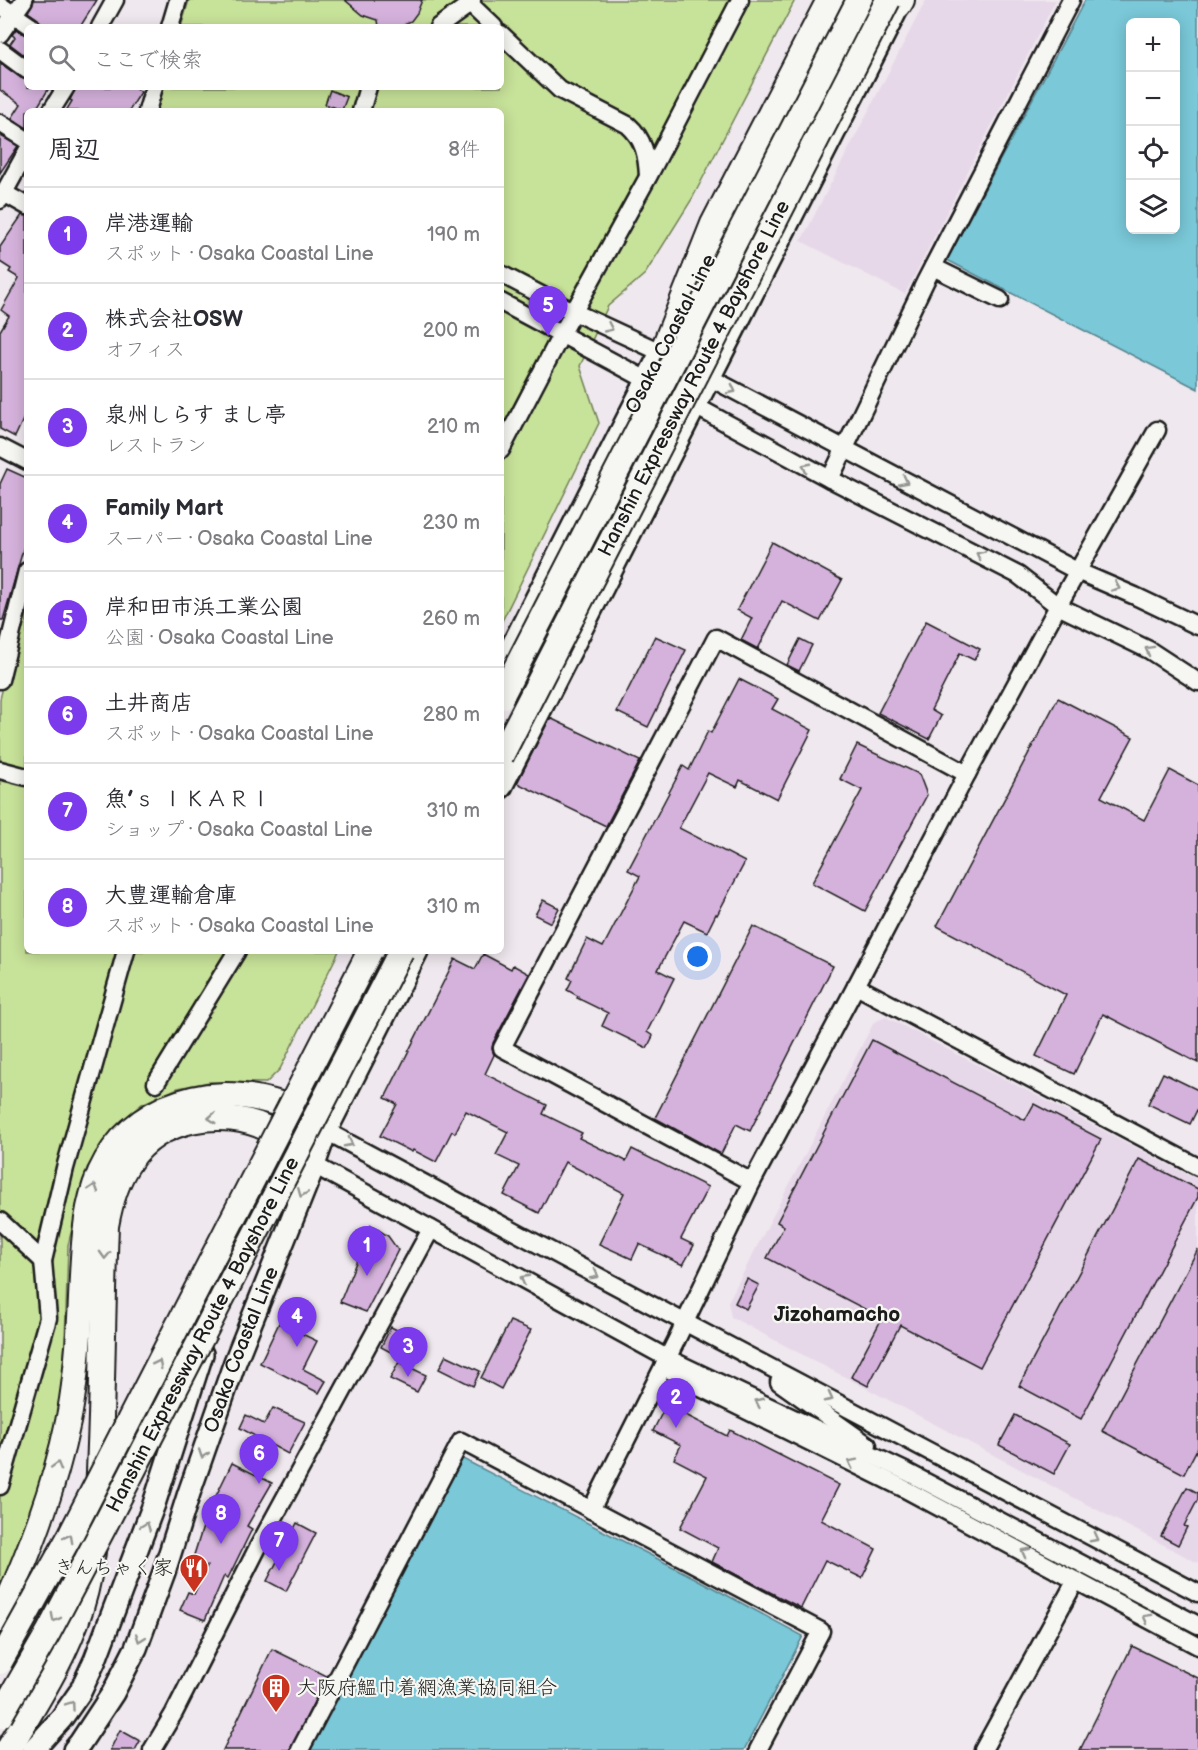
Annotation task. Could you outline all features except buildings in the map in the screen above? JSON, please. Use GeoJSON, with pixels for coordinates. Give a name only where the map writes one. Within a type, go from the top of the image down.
{"type":"FeatureCollection","features":[{"type":"Feature","properties":{"kind":"highway"},"geometry":{"type":"LineString","coordinates":[[662,352],[713,224],[829,0]]}},
{"type":"Feature","properties":{"kind":"highway","name":"Hanshin Expressway Route 4 Bayshore Line"},"geometry":{"type":"LineString","coordinates":[[504,691],[859,0]]}},
{"type":"Feature","properties":{"kind":"highway","name":"Hanshin Expressway Route 4 Bayshore Line"},"geometry":{"type":"LineString","coordinates":[[504,750],[898,1]]}},
{"type":"Feature","properties":{"kind":"highway","name":"Hanshin Expressway Route 4 Bayshore Line"},"geometry":{"type":"LineString","coordinates":[[0,1662],[71,1534],[368,954]]}},
{"type":"Feature","properties":{"kind":"highway","name":"Hanshin Expressway Route 4 Bayshore Line"},"geometry":{"type":"LineString","coordinates":[[0,1716],[48,1633],[104,1527],[399,954]]}},
{"type":"Feature","properties":{"kind":"highway"},"geometry":{"type":"LineString","coordinates":[[0,1619],[35,1536],[58,1463],[68,1421],[75,1377],[87,1211],[95,1182],[108,1157],[126,1134],[149,1116],[176,1103],[206,1096],[236,1094],[280,1104]]}},
{"type":"Feature","properties":{"kind":"highway"},"geometry":{"type":"LineString","coordinates":[[8,1750],[43,1691],[73,1632],[89,1574],[100,1458],[106,1226],[118,1180],[131,1160],[146,1144],[165,1131],[188,1121],[212,1117],[234,1118],[253,1122],[268,1129]]}},
{"type":"Feature","properties":{"kind":"main road","name":"Osaka Coastal Line"},"geometry":{"type":"LineString","coordinates":[[504,662],[842,0]]}},
{"type":"Feature","properties":{"kind":"main road"},"geometry":{"type":"LineString","coordinates":[[504,780],[898,1]]}},
{"type":"Feature","properties":{"kind":"main road","name":"Osaka Coastal Line"},"geometry":{"type":"LineString","coordinates":[[33,1750],[61,1719],[80,1692],[95,1660],[161,1482],[204,1347],[247,1186],[268,1129],[355,954]]}},
{"type":"Feature","properties":{"kind":"main road","name":"Osaka Coastal Line"},"geometry":{"type":"LineString","coordinates":[[74,1750],[81,1743],[112,1693],[136,1648],[235,1362],[326,1131],[415,954]]}},
{"type":"Feature","properties":{"kind":"street"},"geometry":{"type":"LineString","coordinates":[[0,34],[7,10],[24,0]]}},
{"type":"Feature","properties":{"kind":"street"},"geometry":{"type":"LineString","coordinates":[[102,24],[115,0]]}},
{"type":"Feature","properties":{"kind":"street"},"geometry":{"type":"LineString","coordinates":[[171,24],[178,0]]}},
{"type":"Feature","properties":{"kind":"street"},"geometry":{"type":"LineString","coordinates":[[504,444],[740,0]]}},
{"type":"Feature","properties":{"kind":"street"},"geometry":{"type":"LineString","coordinates":[[830,479],[933,267],[1071,0]]}},
{"type":"Feature","properties":{"kind":"street"},"geometry":{"type":"LineString","coordinates":[[442,24],[471,2],[491,24]]}},
{"type":"Feature","properties":{"kind":"street"},"geometry":{"type":"LineString","coordinates":[[7,10],[28,24]]}},
{"type":"Feature","properties":{"kind":"street"},"geometry":{"type":"LineString","coordinates":[[504,37],[560,90],[634,130],[647,155],[648,177]]}},
{"type":"Feature","properties":{"kind":"street"},"geometry":{"type":"LineString","coordinates":[[0,50],[24,68]]}},
{"type":"Feature","properties":{"kind":"street"},"geometry":{"type":"LineString","coordinates":[[52,108],[58,90]]}},
{"type":"Feature","properties":{"kind":"street"},"geometry":{"type":"LineString","coordinates":[[148,108],[153,90]]}},
{"type":"Feature","properties":{"kind":"street"},"geometry":{"type":"LineString","coordinates":[[362,108],[367,90]]}},
{"type":"Feature","properties":{"kind":"street"},"geometry":{"type":"LineString","coordinates":[[0,123],[24,138]]}},
{"type":"Feature","properties":{"kind":"street"},"geometry":{"type":"LineString","coordinates":[[24,157],[2,192],[24,204]]}},
{"type":"Feature","properties":{"kind":"street"},"geometry":{"type":"LineString","coordinates":[[933,267],[1000,300]]}},
{"type":"Feature","properties":{"kind":"street"},"geometry":{"type":"LineString","coordinates":[[504,276],[574,312],[662,352],[1077,571],[1198,626]]}},
{"type":"Feature","properties":{"kind":"street"},"geometry":{"type":"LineString","coordinates":[[504,304],[537,329],[561,335],[830,479],[1018,574],[1058,606],[1149,650],[1198,682]]}},
{"type":"Feature","properties":{"kind":"street"},"geometry":{"type":"LineString","coordinates":[[591,1510],[752,1182],[967,774],[1077,571],[1157,430]]}},
{"type":"Feature","properties":{"kind":"street"},"geometry":{"type":"LineString","coordinates":[[0,447],[24,459]]}},
{"type":"Feature","properties":{"kind":"street"},"geometry":{"type":"LineString","coordinates":[[0,680],[24,583]]}},
{"type":"Feature","properties":{"kind":"street"},"geometry":{"type":"LineString","coordinates":[[752,1182],[502,1048],[716,638],[967,774]]}},
{"type":"Feature","properties":{"kind":"street"},"geometry":{"type":"LineString","coordinates":[[0,770],[24,776]]}},
{"type":"Feature","properties":{"kind":"street"},"geometry":{"type":"LineString","coordinates":[[0,1486],[48,1318],[43,1261],[65,1168],[125,954]]}},
{"type":"Feature","properties":{"kind":"street"},"geometry":{"type":"LineString","coordinates":[[156,1083],[235,954]]}},
{"type":"Feature","properties":{"kind":"street"},"geometry":{"type":"LineString","coordinates":[[856,987],[1196,1162]]}},
{"type":"Feature","properties":{"kind":"street"},"geometry":{"type":"LineString","coordinates":[[280,1104],[326,1131],[725,1344],[1198,1593]]}},
{"type":"Feature","properties":{"kind":"street"},"geometry":{"type":"LineString","coordinates":[[268,1129],[314,1164],[550,1294],[603,1333],[906,1472],[1198,1625]]}},
{"type":"Feature","properties":{"kind":"street"},"geometry":{"type":"LineString","coordinates":[[0,1221],[43,1261]]}},
{"type":"Feature","properties":{"kind":"street"},"geometry":{"type":"LineString","coordinates":[[152,1750],[174,1713],[256,1549],[431,1229]]}},
{"type":"Feature","properties":{"kind":"street"},"geometry":{"type":"LineString","coordinates":[[725,1344],[906,1472]]}},
{"type":"Feature","properties":{"kind":"street"},"geometry":{"type":"LineString","coordinates":[[665,1362],[701,1388],[901,1487],[1198,1646]]}},
{"type":"Feature","properties":{"kind":"street"},"geometry":{"type":"LineString","coordinates":[[300,1750],[461,1441],[821,1631],[758,1750]]}},
{"type":"Feature","properties":{"kind":"street"},"geometry":{"type":"LineString","coordinates":[[983,1750],[1076,1580]]}},
{"type":"Feature","properties":{"kind":"shaded area"},"geometry":{"type":"Polygon","coordinates":[[[926,0],[1056,0],[905,294],[801,241],[926,0]]]}},
{"type":"Feature","properties":{"kind":"shaded area"},"geometry":{"type":"Polygon","coordinates":[[[886,1017],[1198,1180],[1198,1563],[731,1317],[728,1302],[874,1022],[886,1017]]]}},
{"type":"Feature","properties":{"kind":"green space"},"geometry":{"type":"Polygon","coordinates":[[[189,0],[795,0],[692,199],[645,274],[608,306],[580,366],[599,423],[504,617],[504,108],[155,108],[160,90],[504,90],[504,24],[182,24],[189,0]]]}},
{"type":"Feature","properties":{"kind":"green space"},"geometry":{"type":"Polygon","coordinates":[[[24,602],[24,954],[338,954],[280,1069],[266,1083],[209,1082],[178,1088],[142,1104],[115,1127],[87,1168],[68,1245],[65,1343],[60,1406],[36,1496],[11,1565],[0,1588],[0,699],[24,602]]]}},
{"type":"Feature","properties":{"kind":"water"},"geometry":{"type":"Polygon","coordinates":[[[1085,0],[1198,0],[1198,389],[947,260],[1085,0]]]}},
{"type":"Feature","properties":{"kind":"water"},"geometry":{"type":"Polygon","coordinates":[[[461,1458],[803,1636],[744,1750],[310,1750],[461,1458]]]}},
{"type":"Feature","properties":{"kind":"place","name":"岸和田市浜工業公園"},"geometry":{"type":"Point","coordinates":[548,336]}},
{"type":"Feature","properties":{"kind":"place","name":"岸港運輸"},"geometry":{"type":"Point","coordinates":[367,1276]}},
{"type":"Feature","properties":{"kind":"place","name":"Family Mart"},"geometry":{"type":"Point","coordinates":[297,1347]}},
{"type":"Feature","properties":{"kind":"place","name":"泉州しらす まし亭"},"geometry":{"type":"Point","coordinates":[408,1377]}},
{"type":"Feature","properties":{"kind":"place","name":"株式会社OSW"},"geometry":{"type":"Point","coordinates":[676,1428]}},
{"type":"Feature","properties":{"kind":"place","name":"土井商店"},"geometry":{"type":"Point","coordinates":[259,1484]}},
{"type":"Feature","properties":{"kind":"place","name":"大豊運輸倉庫"},"geometry":{"type":"Point","coordinates":[221,1544]}},
{"type":"Feature","properties":{"kind":"place","name":"魚’ｓ ＩＫＡＲＩ"},"geometry":{"type":"Point","coordinates":[279,1571]}},
{"type":"Feature","properties":{"kind":"place","name":"きんちゃく家"},"geometry":{"type":"Point","coordinates":[194,1594]}},
{"type":"Feature","properties":{"kind":"place","name":"大阪府鰮巾着網漁業協同組合"},"geometry":{"type":"Point","coordinates":[276,1714]}},
{"type":"Feature","properties":{"kind":"district","name":"Jizohamacho"},"geometry":{"type":"Point","coordinates":[837,1314]}}]}
